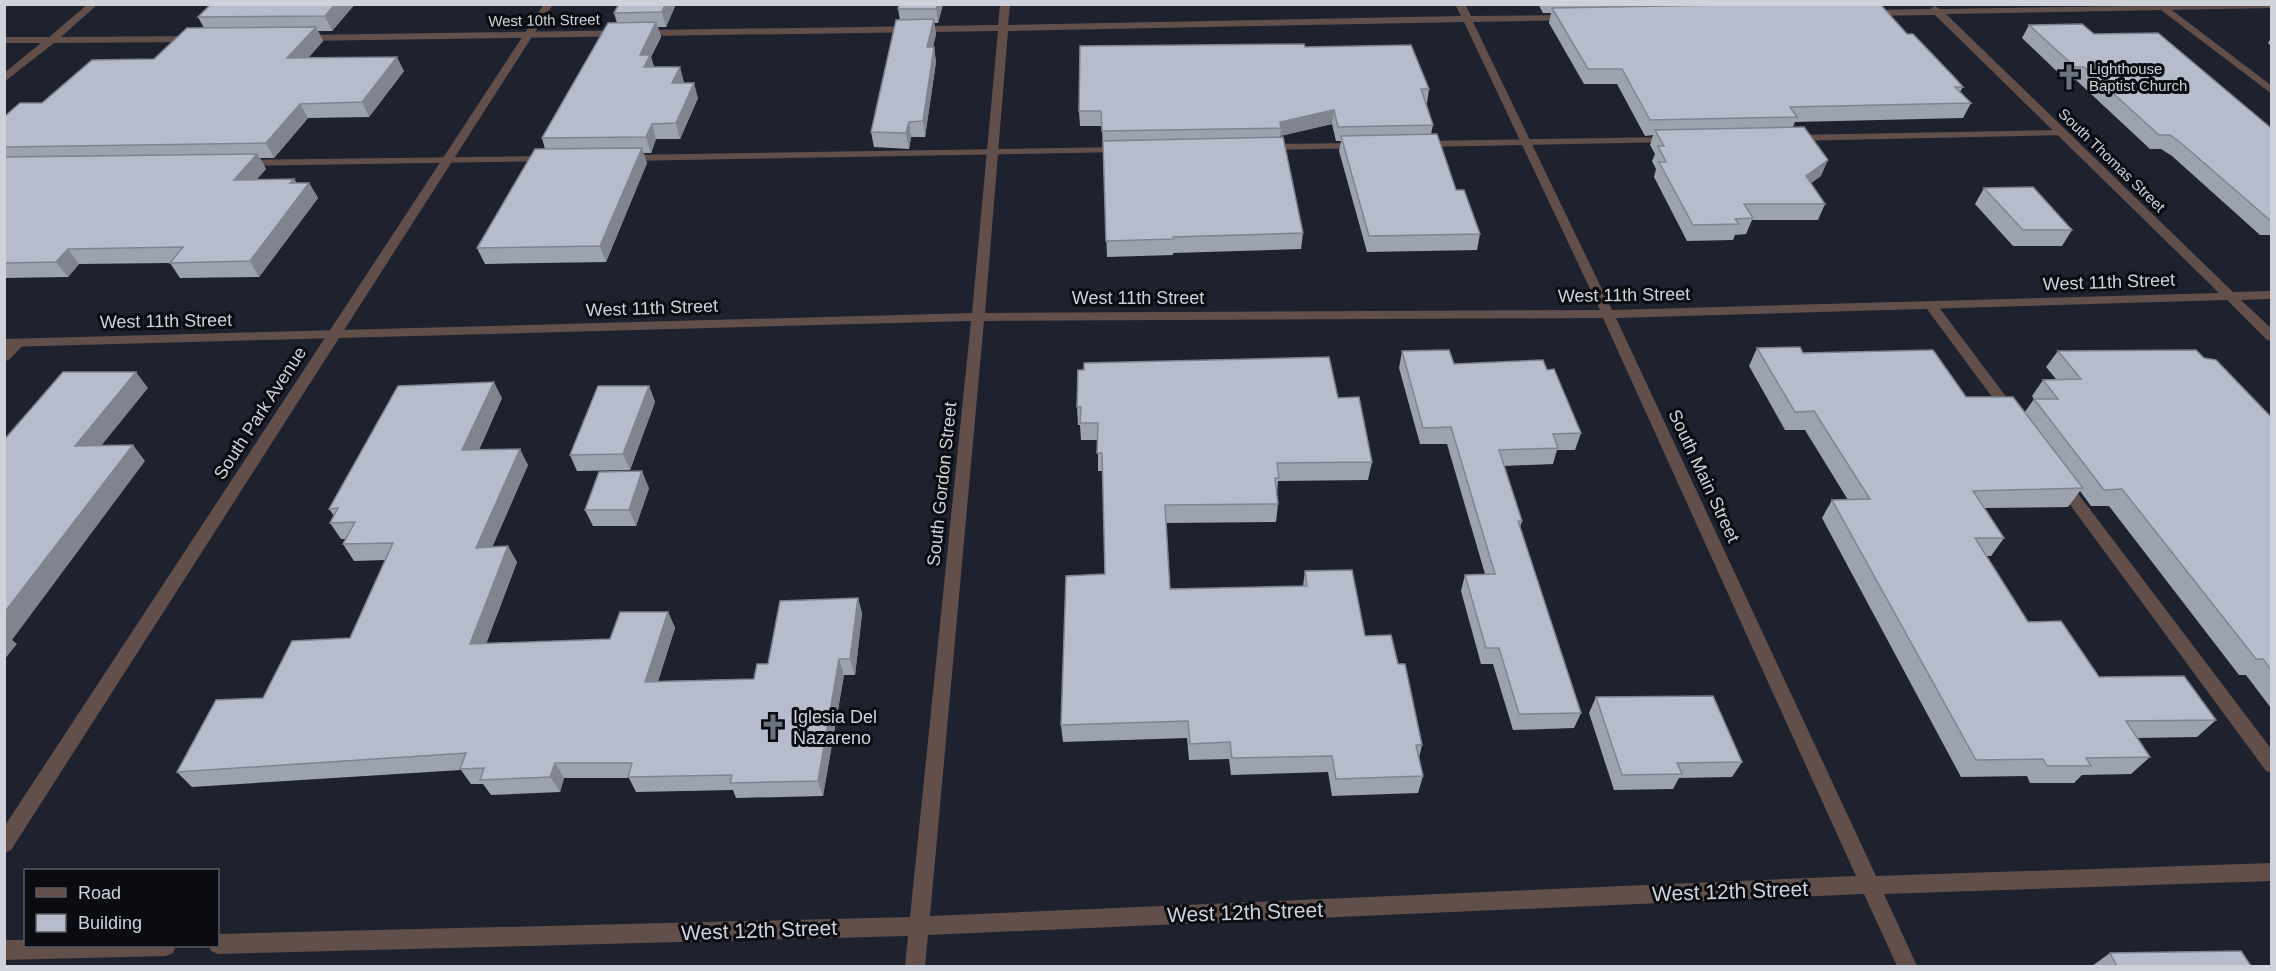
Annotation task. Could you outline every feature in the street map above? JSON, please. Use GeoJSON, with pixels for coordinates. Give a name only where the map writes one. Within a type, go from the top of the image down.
{"type":"FeatureCollection","features":[{"type":"Feature","properties":{"kind":"street"},"geometry":{"type":"LineString","coordinates":[[4,79],[94,4]]}},
{"type":"Feature","properties":{"kind":"street","name":"South Park Avenue"},"geometry":{"type":"LineString","coordinates":[[4,844],[549,4]]}},
{"type":"Feature","properties":{"kind":"street","name":"South Gordon Street"},"geometry":{"type":"LineString","coordinates":[[915,966],[978,317],[1001,28],[1005,4]]}},
{"type":"Feature","properties":{"kind":"street"},"geometry":{"type":"LineString","coordinates":[[2160,6],[2271,91]]}},
{"type":"Feature","properties":{"kind":"street"},"geometry":{"type":"LineString","coordinates":[[1856,13],[1935,8],[2271,6]]}},
{"type":"Feature","properties":{"kind":"street","name":"South Thomas Street"},"geometry":{"type":"LineString","coordinates":[[1935,8],[2271,337]]}},
{"type":"Feature","properties":{"kind":"street","name":"West 10th Street"},"geometry":{"type":"LineString","coordinates":[[290,38],[1001,28],[1463,11],[1584,17]]}},
{"type":"Feature","properties":{"kind":"street","name":"South Main Street"},"geometry":{"type":"LineString","coordinates":[[1463,11],[1608,314],[1907,966]]}},
{"type":"Feature","properties":{"kind":"street"},"geometry":{"type":"LineString","coordinates":[[4,40],[206,39]]}},
{"type":"Feature","properties":{"kind":"street"},"geometry":{"type":"LineString","coordinates":[[1776,138],[2063,133]]}},
{"type":"Feature","properties":{"kind":"street"},"geometry":{"type":"LineString","coordinates":[[1407,145],[1681,140]]}},
{"type":"Feature","properties":{"kind":"street"},"geometry":{"type":"LineString","coordinates":[[1252,148],[1371,145]]}},
{"type":"Feature","properties":{"kind":"street"},"geometry":{"type":"LineString","coordinates":[[614,158],[1134,150]]}},
{"type":"Feature","properties":{"kind":"street"},"geometry":{"type":"LineString","coordinates":[[232,164],[555,158]]}},
{"type":"Feature","properties":{"kind":"street","name":"West 11th Street"},"geometry":{"type":"LineString","coordinates":[[11,343],[978,317],[1608,314],[2271,295]]}},
{"type":"Feature","properties":{"kind":"street"},"geometry":{"type":"LineString","coordinates":[[1930,305],[2022,429]]}},
{"type":"Feature","properties":{"kind":"street"},"geometry":{"type":"LineString","coordinates":[[4,357],[11,343]]}},
{"type":"Feature","properties":{"kind":"street"},"geometry":{"type":"LineString","coordinates":[[2051,468],[2271,765]]}},
{"type":"Feature","properties":{"kind":"street","name":"West 12th Street"},"geometry":{"type":"LineString","coordinates":[[219,944],[919,926],[1870,885],[2271,872]]}},
{"type":"Feature","properties":{"kind":"street"},"geometry":{"type":"LineString","coordinates":[[4,950],[101,947]]}},
{"type":"Feature","properties":{"kind":"building"},"geometry":{"type":"Polygon","coordinates":[[[211,4],[335,4],[325,16],[198,17],[211,4]]]}},
{"type":"Feature","properties":{"kind":"building"},"geometry":{"type":"Polygon","coordinates":[[[619,4],[665,4],[662,12],[614,13],[619,4]]]}},
{"type":"Feature","properties":{"kind":"building"},"geometry":{"type":"Polygon","coordinates":[[[899,4],[938,4],[936,9],[898,9],[899,4]]]}},
{"type":"Feature","properties":{"kind":"building"},"geometry":{"type":"Polygon","coordinates":[[[1880,4],[1907,34],[1913,34],[1954,77],[1963,87],[1955,87],[1971,103],[1790,107],[1797,117],[1650,120],[1622,69],[1588,69],[1552,8],[1880,4]]]}},
{"type":"Feature","properties":{"kind":"building"},"geometry":{"type":"Polygon","coordinates":[[[934,19],[927,47],[934,47],[923,121],[909,122],[906,133],[871,132],[896,20],[934,19]]]}},
{"type":"Feature","properties":{"kind":"building"},"geometry":{"type":"Polygon","coordinates":[[[656,22],[640,55],[650,55],[644,67],[680,67],[672,83],[694,83],[676,123],[652,124],[646,137],[542,138],[608,23],[656,22]]]}},
{"type":"Feature","properties":{"kind":"building"},"geometry":{"type":"Polygon","coordinates":[[[2082,24],[2094,34],[2158,33],[2271,128],[2271,221],[2181,143],[2170,135],[2159,135],[2084,67],[2075,67],[2029,25],[2082,24]]]}},
{"type":"Feature","properties":{"kind":"building"},"geometry":{"type":"Polygon","coordinates":[[[316,27],[287,58],[397,57],[362,102],[300,104],[266,143],[4,147],[4,117],[20,103],[42,103],[92,60],[154,59],[187,28],[316,27]]]}},
{"type":"Feature","properties":{"kind":"building"},"geometry":{"type":"Polygon","coordinates":[[[1304,44],[1305,47],[1411,45],[1429,89],[1421,89],[1433,125],[1338,127],[1334,110],[1280,122],[1281,128],[1102,131],[1101,111],[1079,111],[1080,46],[1304,44]]]}},
{"type":"Feature","properties":{"kind":"building"},"geometry":{"type":"Polygon","coordinates":[[[1804,127],[1828,160],[1806,176],[1825,204],[1744,204],[1753,218],[1735,219],[1739,224],[1693,225],[1659,162],[1666,162],[1658,146],[1664,146],[1655,130],[1804,127]]]}},
{"type":"Feature","properties":{"kind":"building"},"geometry":{"type":"Polygon","coordinates":[[[1437,134],[1456,190],[1464,190],[1480,234],[1369,236],[1341,136],[1437,134]]]}},
{"type":"Feature","properties":{"kind":"building"},"geometry":{"type":"Polygon","coordinates":[[[1283,137],[1303,233],[1106,241],[1103,141],[1283,137]]]}},
{"type":"Feature","properties":{"kind":"building"},"geometry":{"type":"Polygon","coordinates":[[[642,148],[600,246],[477,248],[535,149],[642,148]]]}},
{"type":"Feature","properties":{"kind":"building"},"geometry":{"type":"Polygon","coordinates":[[[257,154],[234,180],[294,179],[290,183],[309,183],[250,261],[170,263],[183,247],[68,249],[56,262],[4,263],[4,157],[257,154]]]}},
{"type":"Feature","properties":{"kind":"building"},"geometry":{"type":"Polygon","coordinates":[[[2033,187],[2072,230],[2023,230],[1984,188],[2033,187]]]}},
{"type":"Feature","properties":{"kind":"building"},"geometry":{"type":"Polygon","coordinates":[[[1800,347],[1803,353],[1933,350],[1966,397],[2013,397],[2083,488],[1973,491],[2004,538],[1975,538],[2028,622],[2061,621],[2099,677],[2184,676],[2216,720],[2126,721],[2150,757],[2086,758],[2091,766],[2047,766],[2043,759],[1976,760],[1832,500],[1870,499],[1814,411],[1795,412],[1757,348],[1800,347]]]}},
{"type":"Feature","properties":{"kind":"building"},"geometry":{"type":"Polygon","coordinates":[[[1449,350],[1454,364],[1543,360],[1547,370],[1554,369],[1581,433],[1553,434],[1558,448],[1499,450],[1522,521],[1518,521],[1581,713],[1519,714],[1499,648],[1486,648],[1465,575],[1495,574],[1451,427],[1423,428],[1402,351],[1449,350]]]}},
{"type":"Feature","properties":{"kind":"building"},"geometry":{"type":"Polygon","coordinates":[[[2196,350],[2204,358],[2216,360],[2271,417],[2271,670],[2263,659],[2256,659],[2122,489],[2104,490],[2034,399],[2058,399],[2043,380],[2081,379],[2058,351],[2196,350]]]}},
{"type":"Feature","properties":{"kind":"building"},"geometry":{"type":"Polygon","coordinates":[[[1329,357],[1338,398],[1359,397],[1372,462],[1277,463],[1279,478],[1275,478],[1278,504],[1165,505],[1170,589],[1307,586],[1305,571],[1352,570],[1365,636],[1391,635],[1398,664],[1405,664],[1422,745],[1416,745],[1423,776],[1336,779],[1332,756],[1232,758],[1230,742],[1190,744],[1188,721],[1061,725],[1066,576],[1105,574],[1102,453],[1097,453],[1098,423],[1080,423],[1081,407],[1077,407],[1078,370],[1084,370],[1084,363],[1329,357]]]}},
{"type":"Feature","properties":{"kind":"building"},"geometry":{"type":"Polygon","coordinates":[[[63,372],[136,372],[75,446],[133,445],[4,613],[4,440],[63,372]]]}},
{"type":"Feature","properties":{"kind":"building"},"geometry":{"type":"Polygon","coordinates":[[[494,382],[462,450],[520,449],[476,548],[508,546],[470,644],[610,639],[620,612],[668,612],[645,682],[754,679],[757,664],[768,664],[780,601],[858,598],[850,659],[839,659],[818,781],[730,783],[732,775],[628,777],[632,763],[555,763],[550,777],[480,780],[484,768],[460,769],[466,753],[177,772],[216,700],[263,698],[292,641],[350,638],[393,543],[343,544],[355,522],[330,523],[338,508],[329,509],[398,386],[494,382]]]}},
{"type":"Feature","properties":{"kind":"building"},"geometry":{"type":"Polygon","coordinates":[[[598,386],[649,386],[623,454],[570,455],[598,386]]]}},
{"type":"Feature","properties":{"kind":"building"},"geometry":{"type":"Polygon","coordinates":[[[642,471],[629,510],[585,510],[599,472],[642,471]]]}},
{"type":"Feature","properties":{"kind":"building"},"geometry":{"type":"Polygon","coordinates":[[[1713,696],[1742,762],[1677,763],[1682,774],[1622,775],[1596,697],[1713,696]]]}},
{"type":"Feature","properties":{"kind":"building"},"geometry":{"type":"Polygon","coordinates":[[[2241,951],[2251,966],[2117,966],[2110,953],[2241,951]]]}},
{"type":"Feature","properties":{"kind":"place","name":"Lighthouse Baptist Church"},"geometry":{"type":"Point","coordinates":[2069,77]}},
{"type":"Feature","properties":{"kind":"place","name":"Iglesia Del Nazareno"},"geometry":{"type":"Point","coordinates":[773,727]}}]}
